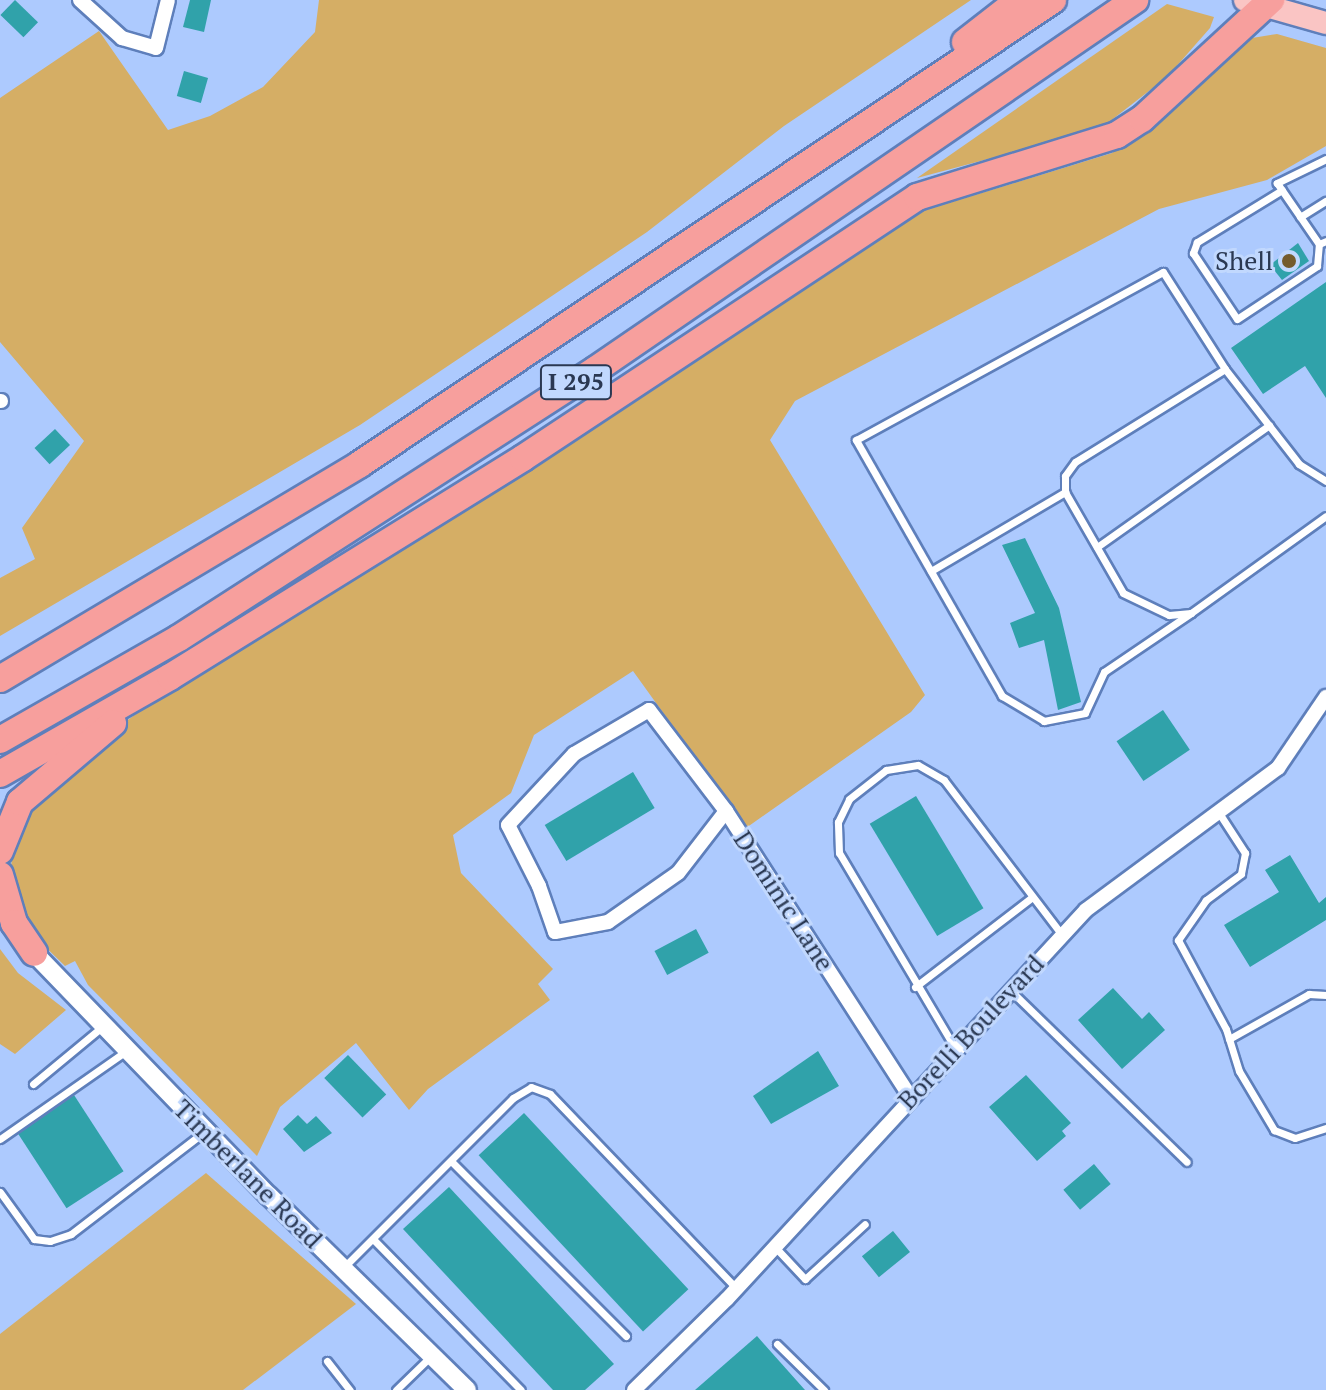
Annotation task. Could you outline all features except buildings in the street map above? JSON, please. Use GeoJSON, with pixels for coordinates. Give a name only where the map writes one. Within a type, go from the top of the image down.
{"type":"FeatureCollection","features":[{"type":"Feature","properties":{"kind":"highway"},"geometry":{"type":"LineString","coordinates":[[360,464],[382,430],[756,187],[1019,0]]}},
{"type":"Feature","properties":{"kind":"highway","name":"I 295"},"geometry":{"type":"LineString","coordinates":[[0,679],[360,464],[1053,0]]}},
{"type":"Feature","properties":{"kind":"highway","name":"I 295"},"geometry":{"type":"LineString","coordinates":[[0,740],[179,638],[595,370],[1135,0]]}},
{"type":"Feature","properties":{"kind":"highway"},"geometry":{"type":"LineString","coordinates":[[0,774],[170,677],[523,458],[917,197],[1117,135],[1260,2]]}},
{"type":"Feature","properties":{"kind":"highway"},"geometry":{"type":"LineString","coordinates":[[0,851],[20,802],[170,677]]}},
{"type":"Feature","properties":{"kind":"highway"},"geometry":{"type":"LineString","coordinates":[[0,875],[14,923],[34,953]]}},
{"type":"Feature","properties":{"kind":"highway"},"geometry":{"type":"LineString","coordinates":[[0,927],[34,953]]}},
{"type":"Feature","properties":{"kind":"main road"},"geometry":{"type":"LineString","coordinates":[[1260,2],[1326,23]]}},
{"type":"Feature","properties":{"kind":"street"},"geometry":{"type":"LineString","coordinates":[[80,0],[122,38],[156,48],[168,0]]}},
{"type":"Feature","properties":{"kind":"street","name":"Borelli Boulevard"},"geometry":{"type":"LineString","coordinates":[[634,1390],[737,1289],[955,1048],[1086,910],[1278,768],[1326,697]]}},
{"type":"Feature","properties":{"kind":"street","name":"Dominic Lane"},"geometry":{"type":"LineString","coordinates":[[726,811],[678,873],[608,922],[555,932],[539,886],[508,825],[574,754],[649,710],[726,811],[911,1098]]}},
{"type":"Feature","properties":{"kind":"street","name":"Timberlane Road"},"geometry":{"type":"LineString","coordinates":[[34,953],[205,1131],[467,1390]]}},
{"type":"Feature","properties":{"kind":"lane"},"geometry":{"type":"LineString","coordinates":[[1323,243],[1317,266],[1237,319],[1193,253],[1197,242],[1279,186],[1326,159]]}},
{"type":"Feature","properties":{"kind":"lane"},"geometry":{"type":"LineString","coordinates":[[1279,186],[1323,243],[1326,252]]}},
{"type":"Feature","properties":{"kind":"lane"},"geometry":{"type":"LineString","coordinates":[[1300,217],[1326,201]]}},
{"type":"Feature","properties":{"kind":"lane"},"geometry":{"type":"LineString","coordinates":[[1326,481],[1299,464],[1225,369],[1163,272],[856,440],[1002,696],[1044,721],[1085,713],[1104,672],[1326,516]]}},
{"type":"Feature","properties":{"kind":"lane"},"geometry":{"type":"LineString","coordinates":[[1191,613],[1169,615],[1123,593],[1065,492],[1065,476],[1075,462],[1225,369]]}},
{"type":"Feature","properties":{"kind":"lane"},"geometry":{"type":"LineString","coordinates":[[1097,547],[1269,425]]}},
{"type":"Feature","properties":{"kind":"lane"},"geometry":{"type":"LineString","coordinates":[[931,571],[1065,492]]}},
{"type":"Feature","properties":{"kind":"lane"},"geometry":{"type":"LineString","coordinates":[[955,1048],[915,987],[839,853],[838,822],[849,799],[886,770],[918,765],[944,780],[1062,935]]}},
{"type":"Feature","properties":{"kind":"lane"},"geometry":{"type":"LineString","coordinates":[[1219,813],[1245,853],[1241,874],[1206,900],[1178,940],[1229,1039],[1239,1071],[1274,1130],[1295,1138],[1326,1128]]}},
{"type":"Feature","properties":{"kind":"lane"},"geometry":{"type":"LineString","coordinates":[[915,987],[1031,898]]}},
{"type":"Feature","properties":{"kind":"lane"},"geometry":{"type":"LineString","coordinates":[[1009,990],[1187,1162]]}},
{"type":"Feature","properties":{"kind":"lane"},"geometry":{"type":"LineString","coordinates":[[1229,1039],[1309,994],[1326,995]]}},
{"type":"Feature","properties":{"kind":"lane"},"geometry":{"type":"LineString","coordinates":[[33,1084],[103,1026]]}},
{"type":"Feature","properties":{"kind":"lane"},"geometry":{"type":"LineString","coordinates":[[0,1139],[126,1051]]}},
{"type":"Feature","properties":{"kind":"lane"},"geometry":{"type":"LineString","coordinates":[[342,1268],[513,1098],[531,1087],[550,1094],[737,1289]]}},
{"type":"Feature","properties":{"kind":"lane"},"geometry":{"type":"LineString","coordinates":[[0,1192],[34,1239],[50,1241],[71,1234],[205,1131]]}},
{"type":"Feature","properties":{"kind":"lane"},"geometry":{"type":"LineString","coordinates":[[452,1162],[626,1336]]}},
{"type":"Feature","properties":{"kind":"lane"},"geometry":{"type":"LineString","coordinates":[[775,1247],[805,1279],[865,1224]]}},
{"type":"Feature","properties":{"kind":"lane"},"geometry":{"type":"LineString","coordinates":[[373,1239],[521,1390]]}},
{"type":"Feature","properties":{"kind":"lane"},"geometry":{"type":"LineString","coordinates":[[777,1344],[824,1390]]}},
{"type":"Feature","properties":{"kind":"lane"},"geometry":{"type":"LineString","coordinates":[[396,1390],[431,1355]]}},
{"type":"Feature","properties":{"kind":"lane"},"geometry":{"type":"LineString","coordinates":[[327,1361],[350,1390]]}},
{"type":"Feature","properties":{"kind":"shaded area"},"geometry":{"type":"Polygon","coordinates":[[[319,0],[971,0],[784,126],[647,232],[360,425],[0,636],[0,578],[35,559],[22,528],[84,441],[0,342],[0,98],[99,31],[168,130],[210,116],[263,87],[315,32],[319,0]]]}},
{"type":"Feature","properties":{"kind":"shaded area"},"geometry":{"type":"Polygon","coordinates":[[[1167,4],[1214,17],[1210,28],[1167,77],[1100,129],[917,178],[1167,4]]]}},
{"type":"Feature","properties":{"kind":"shaded area"},"geometry":{"type":"Polygon","coordinates":[[[1277,34],[1326,48],[1326,146],[1267,180],[1159,209],[795,401],[770,440],[925,695],[911,712],[746,828],[633,671],[534,735],[511,793],[453,835],[461,873],[553,969],[538,984],[550,1000],[428,1089],[409,1110],[356,1043],[280,1107],[257,1156],[88,985],[75,961],[65,966],[29,931],[9,891],[14,833],[28,805],[97,742],[203,666],[900,218],[1112,153],[1233,49],[1252,38],[1277,34]]]}},
{"type":"Feature","properties":{"kind":"shaded area"},"geometry":{"type":"Polygon","coordinates":[[[0,949],[18,973],[66,1010],[15,1054],[0,1044],[0,949]]]}},
{"type":"Feature","properties":{"kind":"shaded area"},"geometry":{"type":"Polygon","coordinates":[[[206,1173],[356,1304],[243,1390],[0,1390],[0,1334],[206,1173]]]}},
{"type":"Feature","properties":{"kind":"place","name":"Shell"},"geometry":{"type":"Point","coordinates":[1289,261]}}]}
